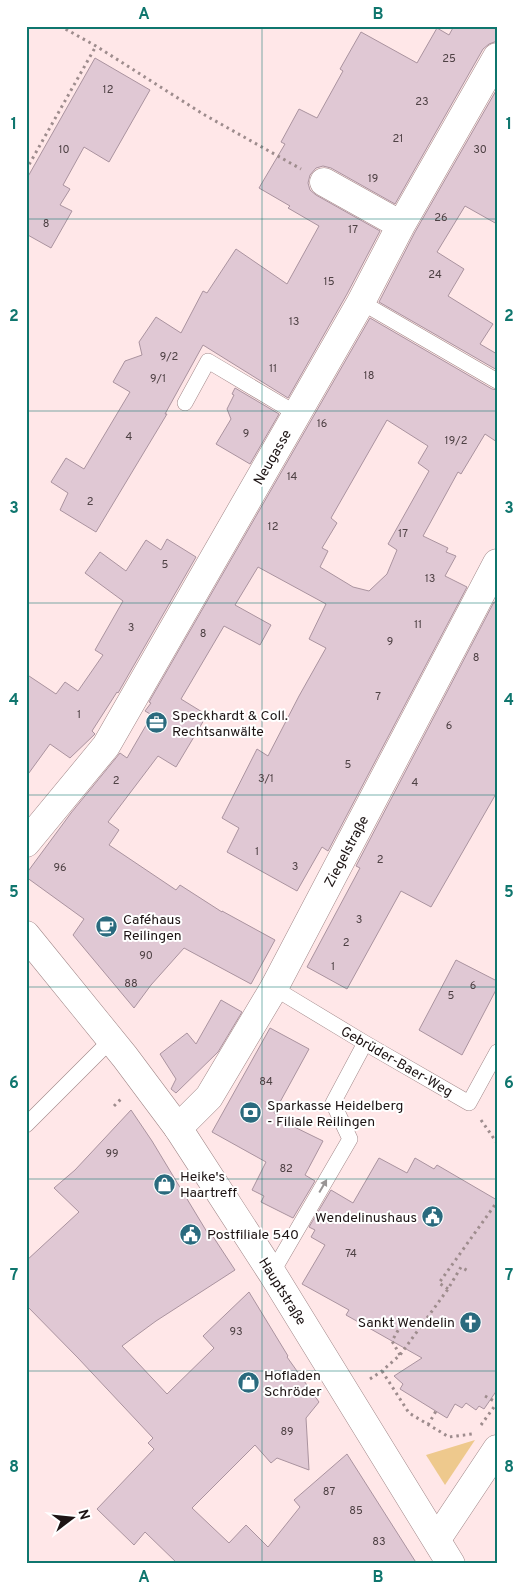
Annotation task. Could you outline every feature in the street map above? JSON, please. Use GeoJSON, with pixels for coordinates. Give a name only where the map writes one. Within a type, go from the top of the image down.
{"type":"FeatureCollection","features":[{"type":"Feature","properties":{"kind":"street","name":"Neugasse"},"geometry":{"type":"LineString","coordinates":[[26,842],[106,746],[361,302],[401,225],[497,57]]}},
{"type":"Feature","properties":{"kind":"street"},"geometry":{"type":"LineString","coordinates":[[324,182],[401,225]]}},
{"type":"Feature","properties":{"kind":"street","name":"Ziegelstraße"},"geometry":{"type":"LineString","coordinates":[[178,1128],[208,1096],[274,988],[497,563]]}},
{"type":"Feature","properties":{"kind":"street","name":"Hauptstraße"},"geometry":{"type":"LineString","coordinates":[[26,935],[111,1040],[178,1128],[272,1273],[451,1564]]}},
{"type":"Feature","properties":{"kind":"street"},"geometry":{"type":"LineString","coordinates":[[437,1539],[497,1448]]}},
{"type":"Feature","properties":{"kind":"lane"},"geometry":{"type":"LineString","coordinates":[[361,302],[497,381]]}},
{"type":"Feature","properties":{"kind":"lane"},"geometry":{"type":"LineString","coordinates":[[185,403],[208,361],[297,414]]}},
{"type":"Feature","properties":{"kind":"lane","name":"Gebrüder-Baer-Weg"},"geometry":{"type":"LineString","coordinates":[[274,988],[469,1103],[497,1052]]}},
{"type":"Feature","properties":{"kind":"lane"},"geometry":{"type":"LineString","coordinates":[[26,1125],[111,1040]]}},
{"type":"Feature","properties":{"kind":"lane"},"geometry":{"type":"LineString","coordinates":[[272,1273],[350,1140],[333,1103],[365,1043]]}},
{"type":"Feature","properties":{"kind":"path"},"geometry":{"type":"LineString","coordinates":[[60,26],[96,46],[203,114],[324,182]]}},
{"type":"Feature","properties":{"kind":"path"},"geometry":{"type":"LineString","coordinates":[[26,170],[96,46]]}},
{"type":"Feature","properties":{"kind":"path"},"geometry":{"type":"LineString","coordinates":[[469,1103],[497,1143]]}},
{"type":"Feature","properties":{"kind":"path"},"geometry":{"type":"LineString","coordinates":[[448,1289],[439,1283],[497,1202]]}},
{"type":"Feature","properties":{"kind":"path"},"geometry":{"type":"LineString","coordinates":[[346,1394],[382,1371],[400,1355],[448,1289],[461,1267],[470,1272]]}},
{"type":"Feature","properties":{"kind":"path"},"geometry":{"type":"LineString","coordinates":[[400,1355],[392,1341],[401,1325]]}},
{"type":"Feature","properties":{"kind":"path"},"geometry":{"type":"LineString","coordinates":[[382,1371],[409,1413],[449,1437],[474,1434]]}},
{"type":"Feature","properties":{"kind":"path"},"geometry":{"type":"LineString","coordinates":[[480,1426],[496,1403],[485,1396]]}},
{"type":"Feature","properties":{"kind":"path"},"geometry":{"type":"LineString","coordinates":[[428,1424],[436,1411]]}},
{"type":"Feature","properties":{"kind":"shaded area"},"geometry":{"type":"Polygon","coordinates":[[[475,1440],[445,1485],[426,1455],[475,1440]]]}},
{"type":"Feature","properties":{"kind":"building"},"geometry":{"type":"Polygon","coordinates":[[[454,26],[497,26],[497,41],[483,49],[395,204],[331,168],[323,166],[316,168],[310,175],[308,183],[310,190],[316,195],[380,231],[288,398],[203,345],[165,414],[167,414],[96,532],[60,510],[68,493],[51,482],[66,458],[84,469],[130,392],[113,382],[125,361],[142,355],[139,342],[156,317],[181,333],[203,291],[207,293],[236,249],[287,284],[319,226],[259,188],[285,144],[281,142],[299,109],[317,118],[343,71],[340,69],[361,32],[417,63],[437,28],[449,35],[454,26]]]}},
{"type":"Feature","properties":{"kind":"building"},"geometry":{"type":"Polygon","coordinates":[[[95,58],[150,90],[109,162],[84,147],[63,185],[70,189],[60,205],[72,211],[51,248],[26,234],[26,180],[95,58]]]}},
{"type":"Feature","properties":{"kind":"building"},"geometry":{"type":"Polygon","coordinates":[[[497,89],[497,224],[465,206],[437,252],[464,269],[448,296],[493,324],[480,344],[497,354],[497,370],[379,302],[415,232],[497,89]]]}},
{"type":"Feature","properties":{"kind":"building"},"geometry":{"type":"Polygon","coordinates":[[[370,318],[492,389],[497,390],[497,442],[485,434],[461,474],[458,472],[423,536],[448,548],[446,552],[456,556],[445,576],[467,587],[328,851],[322,847],[297,891],[227,852],[239,828],[222,818],[257,749],[268,756],[326,648],[309,639],[326,604],[258,567],[235,605],[271,625],[260,645],[224,626],[181,699],[207,715],[176,767],[158,756],[108,822],[119,830],[109,845],[176,890],[180,885],[222,912],[275,940],[251,984],[184,948],[151,985],[134,1008],[73,935],[84,919],[26,877],[26,874],[71,813],[120,753],[127,758],[152,715],[145,711],[151,703],[149,702],[370,318]],[[387,420],[331,518],[337,523],[322,548],[328,551],[320,567],[353,587],[369,591],[387,574],[397,550],[388,544],[429,471],[418,463],[428,446],[387,420]]]}},
{"type":"Feature","properties":{"kind":"building"},"geometry":{"type":"Polygon","coordinates":[[[235,388],[279,414],[250,464],[216,444],[231,419],[227,409],[234,395],[232,394],[235,388]]]}},
{"type":"Feature","properties":{"kind":"building"},"geometry":{"type":"Polygon","coordinates":[[[167,539],[196,557],[118,693],[92,731],[95,734],[70,758],[50,744],[26,777],[26,674],[56,694],[65,682],[78,691],[103,655],[95,650],[123,601],[85,573],[100,552],[126,571],[146,540],[161,550],[167,539]]]}},
{"type":"Feature","properties":{"kind":"building"},"geometry":{"type":"Polygon","coordinates":[[[494,602],[497,603],[497,792],[431,907],[401,891],[347,989],[307,967],[360,868],[356,866],[494,602]]]}},
{"type":"Feature","properties":{"kind":"building"},"geometry":{"type":"Polygon","coordinates":[[[456,960],[497,981],[497,988],[462,1055],[419,1030],[456,960]]]}},
{"type":"Feature","properties":{"kind":"building"},"geometry":{"type":"Polygon","coordinates":[[[221,1000],[242,1012],[218,1052],[176,1093],[171,1089],[176,1079],[160,1054],[187,1033],[196,1044],[221,1000]]]}},
{"type":"Feature","properties":{"kind":"building"},"geometry":{"type":"Polygon","coordinates":[[[270,1028],[309,1049],[274,1113],[278,1115],[276,1118],[323,1141],[305,1175],[315,1181],[293,1218],[261,1202],[264,1196],[252,1190],[266,1162],[212,1132],[270,1028]]]}},
{"type":"Feature","properties":{"kind":"building"},"geometry":{"type":"Polygon","coordinates":[[[131,1110],[210,1237],[212,1235],[235,1270],[156,1321],[122,1346],[167,1394],[214,1348],[203,1336],[249,1292],[287,1357],[319,1402],[306,1418],[309,1470],[277,1458],[271,1463],[255,1445],[192,1508],[229,1543],[246,1525],[268,1547],[300,1507],[294,1500],[347,1454],[417,1564],[178,1564],[145,1532],[134,1545],[97,1509],[154,1449],[148,1443],[153,1438],[26,1305],[26,1261],[79,1212],[54,1188],[75,1170],[131,1110]]]}},
{"type":"Feature","properties":{"kind":"building"},"geometry":{"type":"Polygon","coordinates":[[[379,1158],[407,1173],[415,1158],[434,1169],[437,1165],[497,1200],[497,1390],[484,1409],[479,1406],[476,1410],[466,1403],[462,1408],[455,1404],[447,1418],[400,1389],[403,1384],[394,1376],[422,1358],[346,1315],[349,1310],[302,1284],[325,1245],[311,1237],[315,1230],[309,1227],[331,1190],[353,1203],[379,1158]]]}},
{"type":"Feature","properties":{"kind":"place","name":"Speckhardt & Coll. Rechtsanwälte"},"geometry":{"type":"Point","coordinates":[156,723]}},
{"type":"Feature","properties":{"kind":"place","name":"Caféhaus Reilingen"},"geometry":{"type":"Point","coordinates":[107,927]}},
{"type":"Feature","properties":{"kind":"place","name":"Sparkasse Heidelberg - Filiale Reilingen"},"geometry":{"type":"Point","coordinates":[251,1113]}},
{"type":"Feature","properties":{"kind":"place","name":"Heike's Haartreff"},"geometry":{"type":"Point","coordinates":[164,1184]}},
{"type":"Feature","properties":{"kind":"place","name":"Wendelinushaus"},"geometry":{"type":"Point","coordinates":[433,1217]}},
{"type":"Feature","properties":{"kind":"place","name":"Postfiliale 540"},"geometry":{"type":"Point","coordinates":[191,1234]}},
{"type":"Feature","properties":{"kind":"place","name":"Sankt Wendelin"},"geometry":{"type":"Point","coordinates":[471,1322]}},
{"type":"Feature","properties":{"kind":"place","name":"Hofladen Schröder"},"geometry":{"type":"Point","coordinates":[248,1383]}}]}
